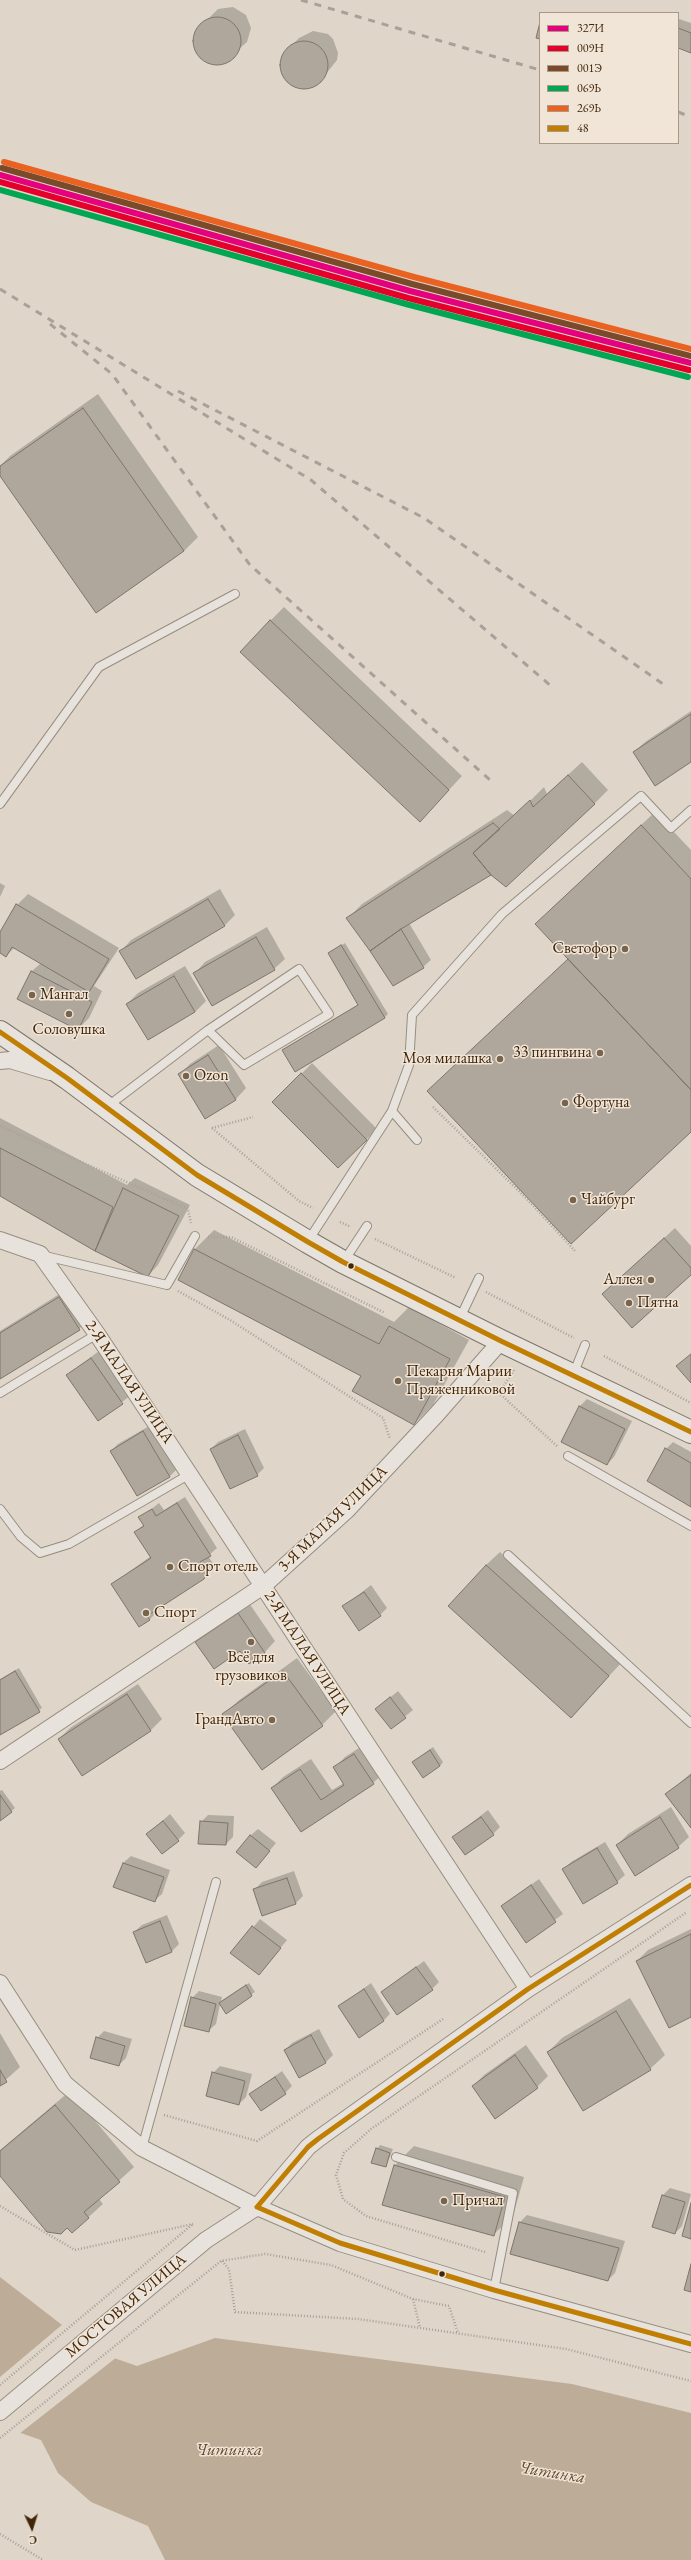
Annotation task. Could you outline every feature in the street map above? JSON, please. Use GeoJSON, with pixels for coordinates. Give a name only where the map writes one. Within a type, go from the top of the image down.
{"type":"FeatureCollection","features":[{"type":"Feature","properties":{"kind":"street"},"geometry":{"type":"LineString","coordinates":[[0,1032],[67,1078],[197,1175],[308,1242],[343,1262],[460,1318],[501,1341],[691,1432]]}},
{"type":"Feature","properties":{"kind":"street"},"geometry":{"type":"LineString","coordinates":[[0,1061],[10,1060],[67,1078]]}},
{"type":"Feature","properties":{"kind":"street"},"geometry":{"type":"LineString","coordinates":[[0,1240],[40,1254]]}},
{"type":"Feature","properties":{"kind":"street","name":"2-Я МАЛАЯ УЛИЦА"},"geometry":{"type":"LineString","coordinates":[[40,1254],[97,1334],[190,1474],[528,1989]]}},
{"type":"Feature","properties":{"kind":"street","name":"3-Я МАЛАЯ УЛИЦА"},"geometry":{"type":"LineString","coordinates":[[0,1761],[263,1586],[347,1510],[501,1341]]}},
{"type":"Feature","properties":{"kind":"street","name":"МОСТОВАЯ УЛИЦА"},"geometry":{"type":"LineString","coordinates":[[0,2412],[206,2240],[258,2207],[313,2143],[528,1989],[689,1888]]}},
{"type":"Feature","properties":{"kind":"street"},"geometry":{"type":"LineString","coordinates":[[0,1983],[65,2084],[142,2148],[258,2207],[340,2243],[494,2290],[691,2344]]}},
{"type":"Feature","properties":{"kind":"lane"},"geometry":{"type":"LineString","coordinates":[[0,804],[99,667],[235,594]]}},
{"type":"Feature","properties":{"kind":"lane"},"geometry":{"type":"LineString","coordinates":[[308,1242],[392,1111],[409,1065],[412,1015],[502,914],[641,796],[671,828],[691,810]]}},
{"type":"Feature","properties":{"kind":"lane"},"geometry":{"type":"LineString","coordinates":[[106,1108],[208,1030],[299,969],[329,1014],[244,1065],[208,1030]]}},
{"type":"Feature","properties":{"kind":"lane"},"geometry":{"type":"LineString","coordinates":[[392,1111],[417,1140]]}},
{"type":"Feature","properties":{"kind":"lane"},"geometry":{"type":"LineString","coordinates":[[343,1262],[367,1226]]}},
{"type":"Feature","properties":{"kind":"lane"},"geometry":{"type":"LineString","coordinates":[[40,1254],[167,1285],[195,1236]]}},
{"type":"Feature","properties":{"kind":"lane"},"geometry":{"type":"LineString","coordinates":[[460,1318],[479,1278]]}},
{"type":"Feature","properties":{"kind":"lane"},"geometry":{"type":"LineString","coordinates":[[0,1393],[97,1334]]}},
{"type":"Feature","properties":{"kind":"lane"},"geometry":{"type":"LineString","coordinates":[[573,1375],[581,1343]]}},
{"type":"Feature","properties":{"kind":"lane"},"geometry":{"type":"LineString","coordinates":[[568,1456],[691,1526]]}},
{"type":"Feature","properties":{"kind":"lane"},"geometry":{"type":"LineString","coordinates":[[0,1509],[21,1537],[40,1553],[69,1544],[190,1474]]}},
{"type":"Feature","properties":{"kind":"lane"},"geometry":{"type":"LineString","coordinates":[[508,1555],[691,1723]]}},
{"type":"Feature","properties":{"kind":"lane"},"geometry":{"type":"LineString","coordinates":[[142,2148],[216,1882]]}},
{"type":"Feature","properties":{"kind":"lane"},"geometry":{"type":"LineString","coordinates":[[396,2157],[513,2192],[494,2290]]}},
{"type":"Feature","properties":{"kind":"path"},"geometry":{"type":"LineString","coordinates":[[433,1107],[527,1199],[576,1252]]}},
{"type":"Feature","properties":{"kind":"path"},"geometry":{"type":"LineString","coordinates":[[253,1117],[212,1128],[299,1201],[313,1208]]}},
{"type":"Feature","properties":{"kind":"path"},"geometry":{"type":"LineString","coordinates":[[0,1126],[188,1209],[195,1236],[231,1237],[385,1313]]}},
{"type":"Feature","properties":{"kind":"path"},"geometry":{"type":"LineString","coordinates":[[340,1222],[357,1230]]}},
{"type":"Feature","properties":{"kind":"path"},"geometry":{"type":"LineString","coordinates":[[370,1236],[456,1278]]}},
{"type":"Feature","properties":{"kind":"path"},"geometry":{"type":"LineString","coordinates":[[167,1285],[230,1320],[383,1418],[396,1458]]}},
{"type":"Feature","properties":{"kind":"path"},"geometry":{"type":"LineString","coordinates":[[479,1289],[530,1313],[581,1343]]}},
{"type":"Feature","properties":{"kind":"path"},"geometry":{"type":"LineString","coordinates":[[604,1356],[691,1403]]}},
{"type":"Feature","properties":{"kind":"path"},"geometry":{"type":"LineString","coordinates":[[516,1368],[499,1393],[568,1456]]}},
{"type":"Feature","properties":{"kind":"path"},"geometry":{"type":"LineString","coordinates":[[485,2252],[366,2216],[343,2199],[336,2175],[344,2153],[371,2128],[687,1912]]}},
{"type":"Feature","properties":{"kind":"path"},"geometry":{"type":"LineString","coordinates":[[152,2112],[257,2141],[443,2019]]}},
{"type":"Feature","properties":{"kind":"path"},"geometry":{"type":"LineString","coordinates":[[0,2206],[75,2250],[193,2224],[0,2385]]}},
{"type":"Feature","properties":{"kind":"path"},"geometry":{"type":"LineString","coordinates":[[0,2438],[221,2260],[265,2254],[331,2265],[364,2276],[413,2299],[449,2306],[458,2333]]}},
{"type":"Feature","properties":{"kind":"path"},"geometry":{"type":"LineString","coordinates":[[221,2260],[229,2269],[235,2312],[358,2319],[566,2349],[691,2381]]}},
{"type":"Feature","properties":{"kind":"path"},"geometry":{"type":"LineString","coordinates":[[413,2299],[420,2328]]}},
{"type":"Feature","properties":{"kind":"path"},"geometry":{"type":"LineString","coordinates":[[0,2534],[43,2560]]}},
{"type":"Feature","properties":{"kind":"water","name":"Читинка"},"geometry":{"type":"Polygon","coordinates":[[[0,2277],[97,2352],[137,2366],[215,2338],[572,2384],[691,2413],[691,2560],[165,2560],[148,2526],[91,2502],[58,2473],[41,2440],[0,2426],[0,2277]]]}},
{"type":"Feature","properties":{"kind":"pier"},"geometry":{"type":"Polygon","coordinates":[[[63,2324],[98,2350],[117,2357],[19,2434],[0,2428],[0,2377],[63,2324]]]}},
{"type":"Feature","properties":{"kind":"building"},"geometry":{"type":"Polygon","coordinates":[[[217,17],[226,19],[234,24],[239,32],[241,41],[239,50],[234,58],[226,63],[217,65],[208,63],[200,58],[195,50],[193,41],[195,32],[200,24],[208,19],[217,17]]]}},
{"type":"Feature","properties":{"kind":"building"},"geometry":{"type":"Polygon","coordinates":[[[539,26],[539,39],[536,38],[539,26]]]}},
{"type":"Feature","properties":{"kind":"building"},"geometry":{"type":"Polygon","coordinates":[[[679,28],[691,33],[691,53],[679,48],[679,28]]]}},
{"type":"Feature","properties":{"kind":"building"},"geometry":{"type":"Polygon","coordinates":[[[304,41],[313,43],[321,48],[326,56],[328,65],[326,74],[321,82],[313,87],[304,89],[295,87],[287,82],[282,74],[280,65],[282,56],[287,48],[295,43],[304,41]]]}},
{"type":"Feature","properties":{"kind":"building"},"geometry":{"type":"Polygon","coordinates":[[[83,408],[184,551],[96,613],[0,476],[0,466],[83,408]]]}},
{"type":"Feature","properties":{"kind":"building"},"geometry":{"type":"Polygon","coordinates":[[[270,620],[449,790],[420,822],[240,652],[270,620]]]}},
{"type":"Feature","properties":{"kind":"building"},"geometry":{"type":"Polygon","coordinates":[[[691,714],[691,762],[655,786],[633,752],[691,714]]]}},
{"type":"Feature","properties":{"kind":"building"},"geometry":{"type":"Polygon","coordinates":[[[568,775],[595,804],[506,887],[491,875],[473,853],[530,800],[533,807],[568,775]]]}},
{"type":"Feature","properties":{"kind":"building"},"geometry":{"type":"Polygon","coordinates":[[[493,823],[500,829],[473,853],[491,875],[401,929],[370,951],[346,918],[493,823]]]}},
{"type":"Feature","properties":{"kind":"building","name":"Светофор"},"geometry":{"type":"Polygon","coordinates":[[[641,825],[691,879],[691,1090],[535,924],[641,825]]]}},
{"type":"Feature","properties":{"kind":"building"},"geometry":{"type":"Polygon","coordinates":[[[208,899],[225,926],[136,979],[119,951],[208,899]]]}},
{"type":"Feature","properties":{"kind":"building"},"geometry":{"type":"Polygon","coordinates":[[[16,904],[109,959],[89,992],[12,947],[6,957],[0,953],[0,932],[16,904]]]}},
{"type":"Feature","properties":{"kind":"building"},"geometry":{"type":"Polygon","coordinates":[[[401,929],[424,968],[393,986],[370,951],[401,929]]]}},
{"type":"Feature","properties":{"kind":"building"},"geometry":{"type":"Polygon","coordinates":[[[256,937],[275,970],[212,1006],[193,973],[256,937]]]}},
{"type":"Feature","properties":{"kind":"building"},"geometry":{"type":"Polygon","coordinates":[[[341,945],[385,1018],[295,1072],[282,1050],[358,1005],[328,953],[341,945]]]}},
{"type":"Feature","properties":{"kind":"building","name":"Фортуна"},"geometry":{"type":"Polygon","coordinates":[[[568,959],[691,1090],[691,1132],[571,1244],[427,1091],[568,959]]]}},
{"type":"Feature","properties":{"kind":"building"},"geometry":{"type":"Polygon","coordinates":[[[31,971],[92,1002],[78,1030],[17,999],[31,971]]]}},
{"type":"Feature","properties":{"kind":"building"},"geometry":{"type":"Polygon","coordinates":[[[174,976],[195,1012],[148,1040],[126,1004],[174,976]]]}},
{"type":"Feature","properties":{"kind":"building"},"geometry":{"type":"Polygon","coordinates":[[[208,1055],[236,1100],[205,1119],[178,1074],[208,1055]]]}},
{"type":"Feature","properties":{"kind":"building"},"geometry":{"type":"Polygon","coordinates":[[[301,1073],[367,1140],[338,1168],[272,1102],[301,1073]]]}},
{"type":"Feature","properties":{"kind":"building"},"geometry":{"type":"Polygon","coordinates":[[[0,1148],[113,1207],[95,1251],[0,1196],[0,1148]]]}},
{"type":"Feature","properties":{"kind":"building"},"geometry":{"type":"Polygon","coordinates":[[[123,1188],[179,1216],[148,1277],[95,1251],[123,1188]]]}},
{"type":"Feature","properties":{"kind":"building","name":"Аллея"},"geometry":{"type":"Polygon","coordinates":[[[664,1238],[691,1268],[691,1275],[632,1328],[602,1294],[664,1238]]]}},
{"type":"Feature","properties":{"kind":"building"},"geometry":{"type":"Polygon","coordinates":[[[194,1249],[379,1344],[389,1326],[450,1359],[414,1425],[352,1391],[361,1376],[178,1280],[194,1249]]]}},
{"type":"Feature","properties":{"kind":"building"},"geometry":{"type":"Polygon","coordinates":[[[59,1297],[80,1330],[0,1379],[0,1333],[59,1297]]]}},
{"type":"Feature","properties":{"kind":"building"},"geometry":{"type":"Polygon","coordinates":[[[691,1354],[691,1383],[676,1366],[691,1354]]]}},
{"type":"Feature","properties":{"kind":"building"},"geometry":{"type":"Polygon","coordinates":[[[91,1358],[123,1404],[98,1421],[66,1375],[91,1358]]]}},
{"type":"Feature","properties":{"kind":"building"},"geometry":{"type":"Polygon","coordinates":[[[579,1406],[625,1429],[607,1465],[561,1442],[579,1406]]]}},
{"type":"Feature","properties":{"kind":"building"},"geometry":{"type":"Polygon","coordinates":[[[143,1431],[170,1477],[137,1496],[110,1451],[143,1431]]]}},
{"type":"Feature","properties":{"kind":"building"},"geometry":{"type":"Polygon","coordinates":[[[238,1435],[258,1476],[230,1489],[210,1449],[238,1435]]]}},
{"type":"Feature","properties":{"kind":"building"},"geometry":{"type":"Polygon","coordinates":[[[665,1448],[691,1463],[691,1507],[647,1481],[665,1448]]]}},
{"type":"Feature","properties":{"kind":"building","name":"Спорт отель"},"geometry":{"type":"Polygon","coordinates":[[[177,1503],[211,1556],[200,1562],[207,1572],[204,1579],[147,1616],[150,1620],[139,1627],[111,1584],[151,1558],[134,1532],[144,1526],[138,1517],[152,1509],[156,1516],[177,1503]]]}},
{"type":"Feature","properties":{"kind":"building"},"geometry":{"type":"Polygon","coordinates":[[[486,1565],[609,1676],[571,1718],[448,1606],[486,1565]]]}},
{"type":"Feature","properties":{"kind":"building"},"geometry":{"type":"Polygon","coordinates":[[[364,1592],[381,1616],[359,1631],[342,1606],[364,1592]]]}},
{"type":"Feature","properties":{"kind":"building"},"geometry":{"type":"Polygon","coordinates":[[[238,1613],[265,1653],[249,1664],[240,1651],[214,1669],[195,1642],[238,1613]]]}},
{"type":"Feature","properties":{"kind":"building"},"geometry":{"type":"Polygon","coordinates":[[[15,1671],[40,1712],[0,1735],[0,1680],[15,1671]]]}},
{"type":"Feature","properties":{"kind":"building"},"geometry":{"type":"Polygon","coordinates":[[[283,1671],[323,1726],[262,1770],[222,1714],[283,1671]]]}},
{"type":"Feature","properties":{"kind":"building"},"geometry":{"type":"Polygon","coordinates":[[[127,1694],[151,1731],[82,1776],[58,1739],[127,1694]]]}},
{"type":"Feature","properties":{"kind":"building"},"geometry":{"type":"Polygon","coordinates":[[[390,1697],[406,1718],[391,1729],[375,1709],[390,1697]]]}},
{"type":"Feature","properties":{"kind":"building"},"geometry":{"type":"Polygon","coordinates":[[[430,1750],[440,1766],[423,1778],[412,1762],[430,1750]]]}},
{"type":"Feature","properties":{"kind":"building"},"geometry":{"type":"Polygon","coordinates":[[[354,1754],[374,1784],[301,1832],[271,1788],[300,1769],[321,1800],[344,1785],[333,1767],[354,1754]]]}},
{"type":"Feature","properties":{"kind":"building"},"geometry":{"type":"Polygon","coordinates":[[[691,1775],[691,1828],[665,1794],[691,1775]]]}},
{"type":"Feature","properties":{"kind":"building"},"geometry":{"type":"Polygon","coordinates":[[[0,1795],[12,1812],[0,1821],[0,1795]]]}},
{"type":"Feature","properties":{"kind":"building"},"geometry":{"type":"Polygon","coordinates":[[[481,1817],[494,1835],[465,1855],[452,1837],[481,1817]]]}},
{"type":"Feature","properties":{"kind":"building"},"geometry":{"type":"Polygon","coordinates":[[[660,1817],[679,1848],[635,1876],[616,1845],[660,1817]]]}},
{"type":"Feature","properties":{"kind":"building"},"geometry":{"type":"Polygon","coordinates":[[[163,1821],[179,1841],[162,1854],[146,1834],[163,1821]]]}},
{"type":"Feature","properties":{"kind":"building"},"geometry":{"type":"Polygon","coordinates":[[[200,1821],[228,1823],[226,1845],[198,1844],[200,1821]]]}},
{"type":"Feature","properties":{"kind":"building"},"geometry":{"type":"Polygon","coordinates":[[[250,1835],[270,1851],[256,1868],[236,1852],[250,1835]]]}},
{"type":"Feature","properties":{"kind":"building"},"geometry":{"type":"Polygon","coordinates":[[[597,1848],[618,1883],[583,1904],[562,1869],[597,1848]]]}},
{"type":"Feature","properties":{"kind":"building"},"geometry":{"type":"Polygon","coordinates":[[[123,1863],[164,1877],[155,1902],[113,1887],[123,1863]]]}},
{"type":"Feature","properties":{"kind":"building"},"geometry":{"type":"Polygon","coordinates":[[[287,1878],[296,1904],[262,1916],[253,1889],[287,1878]]]}},
{"type":"Feature","properties":{"kind":"building"},"geometry":{"type":"Polygon","coordinates":[[[531,1885],[556,1922],[526,1943],[501,1906],[531,1885]]]}},
{"type":"Feature","properties":{"kind":"building"},"geometry":{"type":"Polygon","coordinates":[[[160,1921],[172,1952],[146,1963],[133,1932],[160,1921]]]}},
{"type":"Feature","properties":{"kind":"building"},"geometry":{"type":"Polygon","coordinates":[[[252,1926],[281,1948],[259,1975],[230,1953],[252,1926]]]}},
{"type":"Feature","properties":{"kind":"building"},"geometry":{"type":"Polygon","coordinates":[[[691,1934],[691,2017],[669,2028],[636,1961],[691,1934]]]}},
{"type":"Feature","properties":{"kind":"building"},"geometry":{"type":"Polygon","coordinates":[[[416,1967],[433,1990],[397,2015],[381,1992],[416,1967]]]}},
{"type":"Feature","properties":{"kind":"building"},"geometry":{"type":"Polygon","coordinates":[[[246,1985],[252,1996],[226,2014],[219,2003],[246,1985]]]}},
{"type":"Feature","properties":{"kind":"building"},"geometry":{"type":"Polygon","coordinates":[[[364,1989],[384,2021],[359,2038],[338,2006],[364,1989]]]}},
{"type":"Feature","properties":{"kind":"building"},"geometry":{"type":"Polygon","coordinates":[[[191,1997],[216,2004],[209,2032],[184,2026],[191,1997]]]}},
{"type":"Feature","properties":{"kind":"building"},"geometry":{"type":"Polygon","coordinates":[[[616,2011],[651,2070],[583,2111],[547,2052],[616,2011]]]}},
{"type":"Feature","properties":{"kind":"building"},"geometry":{"type":"Polygon","coordinates":[[[311,2035],[326,2063],[299,2078],[284,2050],[311,2035]]]}},
{"type":"Feature","properties":{"kind":"building"},"geometry":{"type":"Polygon","coordinates":[[[96,2037],[125,2046],[119,2066],[90,2058],[96,2037]]]}},
{"type":"Feature","properties":{"kind":"building"},"geometry":{"type":"Polygon","coordinates":[[[515,2055],[538,2088],[495,2119],[472,2086],[515,2055]]]}},
{"type":"Feature","properties":{"kind":"building"},"geometry":{"type":"Polygon","coordinates":[[[0,2070],[7,2082],[0,2086],[0,2070]]]}},
{"type":"Feature","properties":{"kind":"building"},"geometry":{"type":"Polygon","coordinates":[[[212,2072],[245,2081],[239,2105],[206,2096],[212,2072]]]}},
{"type":"Feature","properties":{"kind":"building"},"geometry":{"type":"Polygon","coordinates":[[[275,2077],[286,2094],[261,2111],[249,2094],[275,2077]]]}},
{"type":"Feature","properties":{"kind":"building"},"geometry":{"type":"Polygon","coordinates":[[[55,2105],[120,2182],[84,2212],[89,2218],[72,2233],[67,2228],[61,2234],[47,2232],[0,2176],[0,2151],[55,2105]]]}},
{"type":"Feature","properties":{"kind":"building"},"geometry":{"type":"Polygon","coordinates":[[[376,2148],[390,2153],[386,2167],[371,2163],[376,2148]]]}},
{"type":"Feature","properties":{"kind":"building","name":"Причал"},"geometry":{"type":"Polygon","coordinates":[[[394,2165],[505,2197],[494,2236],[382,2205],[394,2165]]]}},
{"type":"Feature","properties":{"kind":"building"},"geometry":{"type":"Polygon","coordinates":[[[662,2195],[685,2202],[675,2234],[652,2227],[662,2195]]]}},
{"type":"Feature","properties":{"kind":"building"},"geometry":{"type":"Polygon","coordinates":[[[691,2203],[691,2239],[682,2236],[691,2203]]]}},
{"type":"Feature","properties":{"kind":"building"},"geometry":{"type":"Polygon","coordinates":[[[519,2222],[619,2248],[608,2281],[510,2254],[519,2222]]]}},
{"type":"Feature","properties":{"kind":"building"},"geometry":{"type":"Polygon","coordinates":[[[691,2264],[691,2292],[684,2290],[691,2264]]]}},
{"type":"Feature","properties":{"kind":"railway"},"geometry":{"type":"LineString","coordinates":[[301,0],[539,70]]}},
{"type":"Feature","properties":{"kind":"railway"},"geometry":{"type":"LineString","coordinates":[[679,112],[691,117]]}},
{"type":"Feature","properties":{"kind":"railway"},"geometry":{"type":"LineString","coordinates":[[0,289],[311,480],[551,686]]}},
{"type":"Feature","properties":{"kind":"railway"},"geometry":{"type":"LineString","coordinates":[[50,324],[112,374],[250,565],[490,780]]}},
{"type":"Feature","properties":{"kind":"railway"},"geometry":{"type":"LineString","coordinates":[[178,391],[424,518],[663,684]]}},
{"type":"Feature","properties":{"kind":"transit line","name":"269Ь"},"geometry":{"type":"LineString","coordinates":[[4,162],[414,277],[691,349]]}},
{"type":"Feature","properties":{"kind":"transit line","name":"001Э"},"geometry":{"type":"LineString","coordinates":[[2,168],[412,284],[691,356]]}},
{"type":"Feature","properties":{"kind":"transit line","name":"327И"},"geometry":{"type":"LineString","coordinates":[[0,175],[410,291],[691,363]]}},
{"type":"Feature","properties":{"kind":"transit line","name":"009Н"},"geometry":{"type":"LineString","coordinates":[[0,182],[408,298],[689,370]]}},
{"type":"Feature","properties":{"kind":"transit line","name":"069Ь"},"geometry":{"type":"LineString","coordinates":[[0,190],[406,304],[688,377]]}},
{"type":"Feature","properties":{"kind":"transit line","name":"48"},"geometry":{"type":"LineString","coordinates":[[0,1032],[67,1078],[197,1175],[308,1242],[343,1262],[501,1341],[691,1432]]}},
{"type":"Feature","properties":{"kind":"transit line","name":"48"},"geometry":{"type":"LineString","coordinates":[[691,1885],[528,1989],[318,2139],[308,2147],[257,2207],[340,2243],[494,2290],[691,2344]]}},
{"type":"Feature","properties":{"kind":"place","name":"Светофор"},"geometry":{"type":"Point","coordinates":[625,949]}},
{"type":"Feature","properties":{"kind":"place","name":"Мангал"},"geometry":{"type":"Point","coordinates":[32,995]}},
{"type":"Feature","properties":{"kind":"place","name":"Соловушка"},"geometry":{"type":"Point","coordinates":[69,1014]}},
{"type":"Feature","properties":{"kind":"place","name":"33 пингвина"},"geometry":{"type":"Point","coordinates":[600,1053]}},
{"type":"Feature","properties":{"kind":"place","name":"Моя милашка"},"geometry":{"type":"Point","coordinates":[500,1059]}},
{"type":"Feature","properties":{"kind":"place","name":"Ozon"},"geometry":{"type":"Point","coordinates":[186,1076]}},
{"type":"Feature","properties":{"kind":"place","name":"Фортуна"},"geometry":{"type":"Point","coordinates":[565,1103]}},
{"type":"Feature","properties":{"kind":"place","name":"Чайбург"},"geometry":{"type":"Point","coordinates":[573,1200]}},
{"type":"Feature","properties":{"kind":"place","name":"Аллея"},"geometry":{"type":"Point","coordinates":[651,1280]}},
{"type":"Feature","properties":{"kind":"place","name":"Пятна"},"geometry":{"type":"Point","coordinates":[629,1303]}},
{"type":"Feature","properties":{"kind":"place","name":"Пекарня Марии Пряженниковой"},"geometry":{"type":"Point","coordinates":[398,1381]}},
{"type":"Feature","properties":{"kind":"place","name":"Спорт отель"},"geometry":{"type":"Point","coordinates":[170,1567]}},
{"type":"Feature","properties":{"kind":"place","name":"Спорт"},"geometry":{"type":"Point","coordinates":[146,1613]}},
{"type":"Feature","properties":{"kind":"place","name":"Всё для грузовиков"},"geometry":{"type":"Point","coordinates":[251,1642]}},
{"type":"Feature","properties":{"kind":"place","name":"ГрандАвто"},"geometry":{"type":"Point","coordinates":[272,1720]}},
{"type":"Feature","properties":{"kind":"place","name":"Причал"},"geometry":{"type":"Point","coordinates":[444,2201]}}]}
